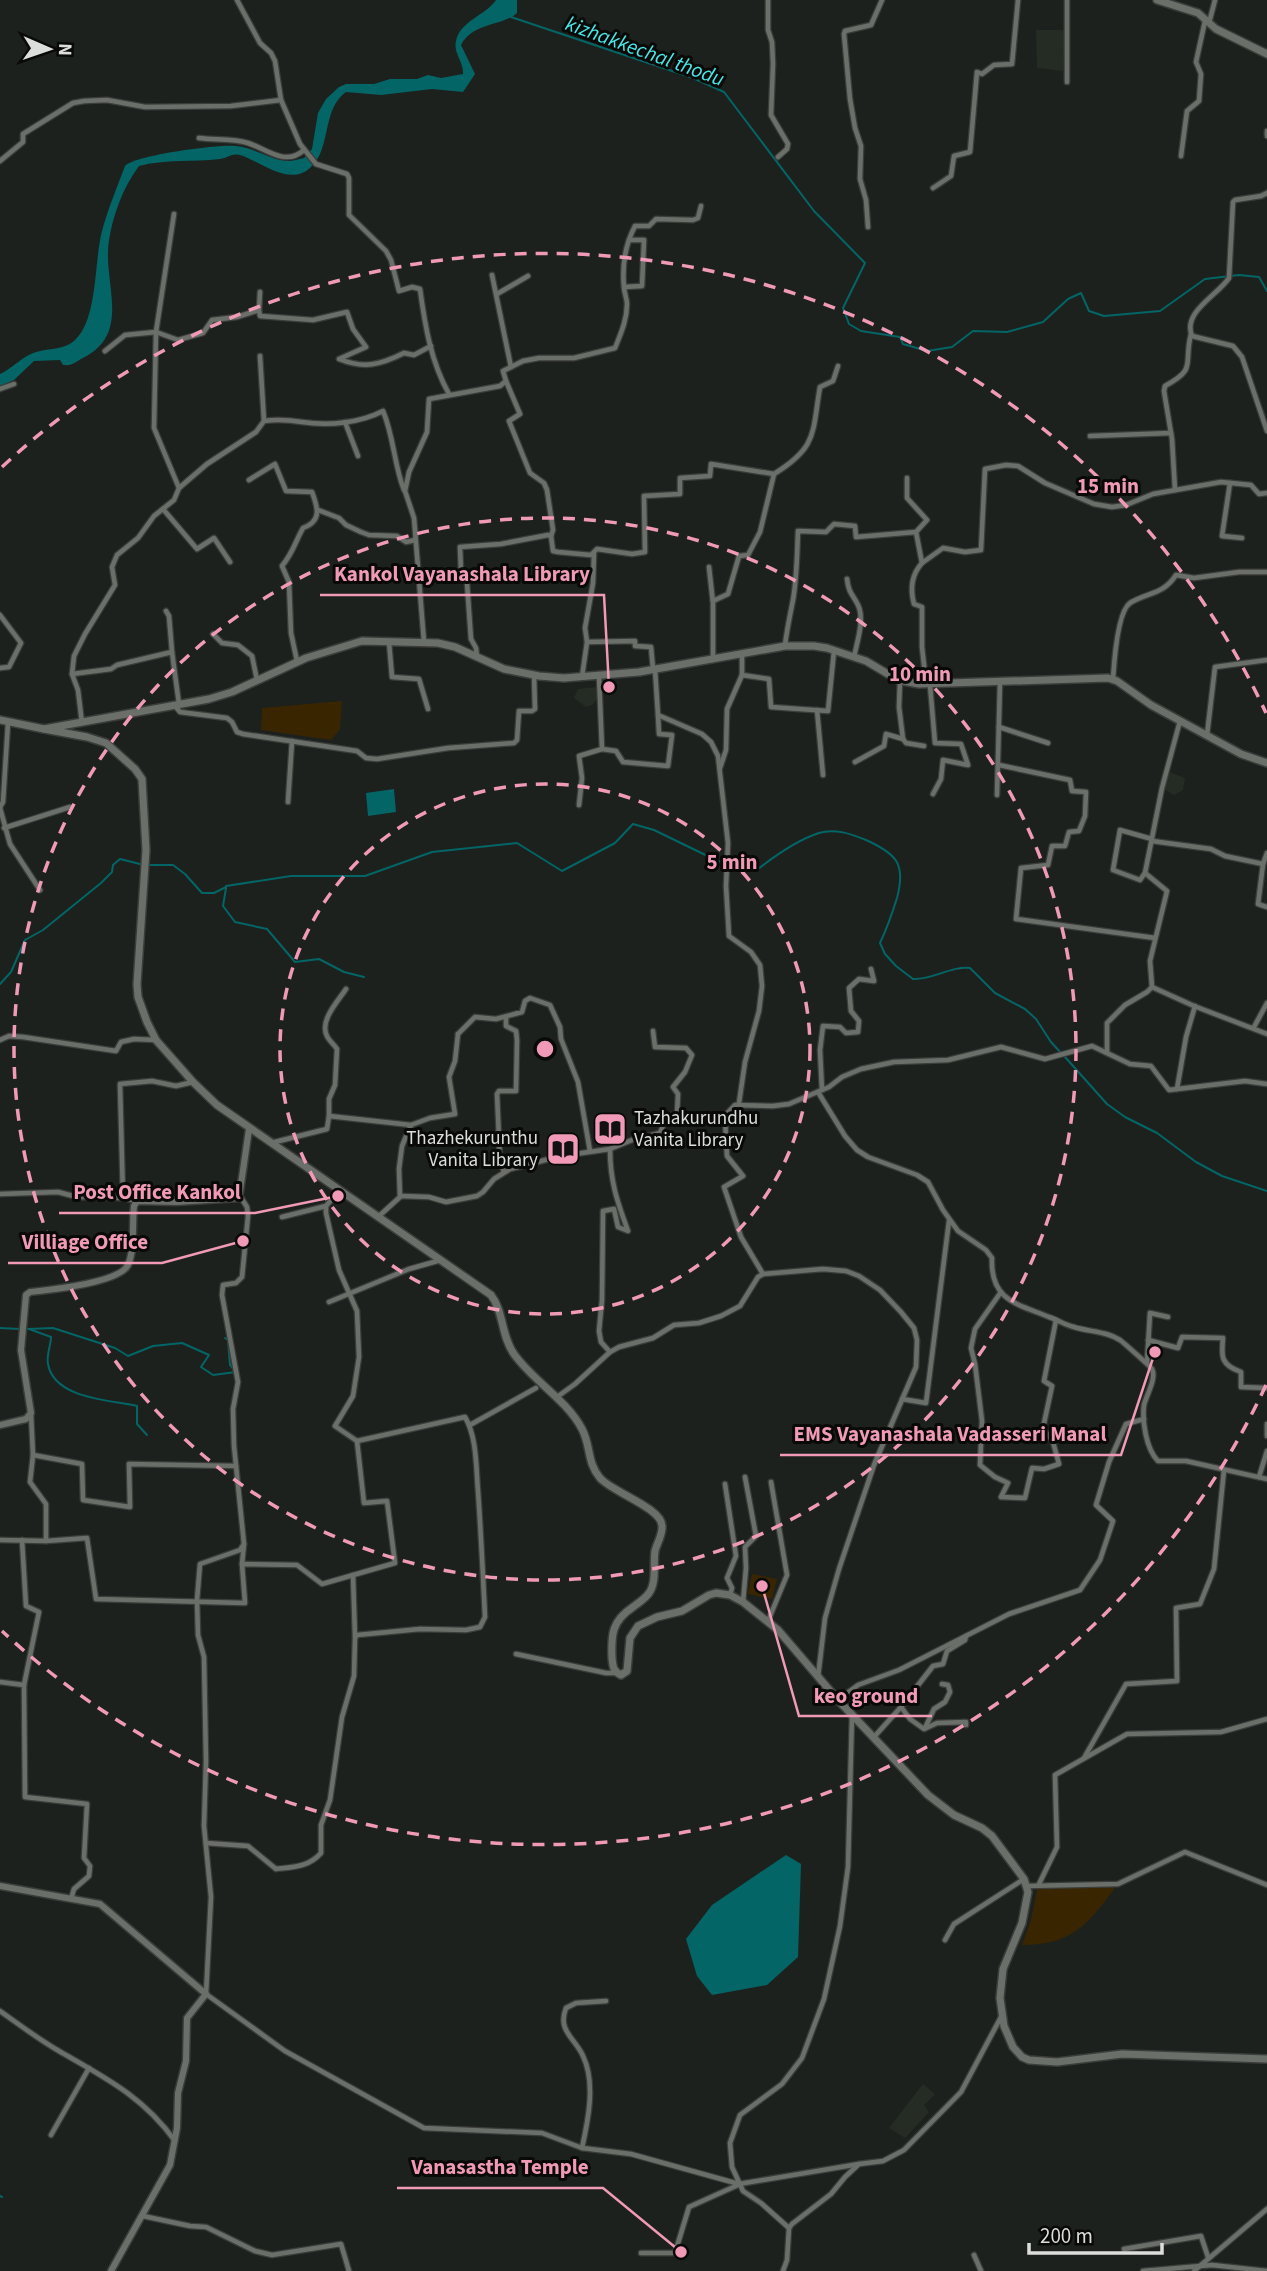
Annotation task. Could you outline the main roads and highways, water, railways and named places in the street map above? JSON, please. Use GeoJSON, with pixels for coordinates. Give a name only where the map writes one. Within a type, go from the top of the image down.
{"type":"FeatureCollection","features":[{"type":"Feature","properties":{"kind":"main road"},"geometry":{"type":"LineString","coordinates":[[1157,0],[1198,13],[1207,22],[1267,54]]}},
{"type":"Feature","properties":{"kind":"main road"},"geometry":{"type":"LineString","coordinates":[[44,729],[209,699],[344,644],[362,641],[424,642],[455,647],[504,669],[534,675],[582,678],[713,660],[785,646],[814,646],[834,650],[877,666],[900,680],[928,684],[1087,678],[1113,680],[1151,705],[1251,758],[1267,763]]}},
{"type":"Feature","properties":{"kind":"main road"},"geometry":{"type":"LineString","coordinates":[[4,721],[106,743],[135,769],[142,779],[146,850],[136,984],[142,1012],[156,1040],[217,1105],[491,1295],[498,1308],[505,1337],[515,1356],[557,1397],[584,1432],[593,1470],[608,1486],[653,1512],[662,1521],[649,1593],[619,1617],[611,1638],[613,1669],[621,1675],[627,1671],[630,1638],[644,1621],[682,1611],[716,1593],[730,1595],[743,1602],[768,1621],[838,1700],[938,1804],[992,1836],[1025,1882],[1028,1899],[1022,1923],[1003,1969],[1000,1998],[1001,2017],[1009,2040],[1019,2054],[1038,2062],[1071,2062],[1122,2054],[1267,2059]]}},
{"type":"Feature","properties":{"kind":"water"},"geometry":{"type":"Polygon","coordinates":[[[496,0],[517,0],[517,13],[473,32],[461,45],[475,74],[463,92],[432,89],[381,95],[346,92],[333,109],[317,160],[302,173],[284,174],[237,155],[139,166],[116,211],[109,240],[112,305],[107,335],[98,347],[74,363],[63,365],[60,360],[34,361],[14,380],[0,386],[0,374],[31,354],[66,346],[76,339],[83,329],[92,303],[102,231],[125,166],[160,154],[227,146],[243,147],[281,160],[304,158],[312,149],[318,113],[326,99],[339,87],[346,84],[374,84],[390,79],[417,79],[428,75],[441,78],[463,74],[455,45],[458,34],[496,0]]]}},
{"type":"Feature","properties":{"kind":"water"},"geometry":{"type":"Polygon","coordinates":[[[394,789],[396,812],[368,816],[366,793],[394,789]]]}},
{"type":"Feature","properties":{"kind":"water"},"geometry":{"type":"Polygon","coordinates":[[[786,1855],[801,1864],[798,1957],[767,1985],[712,1995],[697,1976],[686,1939],[712,1905],[786,1855]]]}},
{"type":"Feature","properties":{"kind":"waterway","name":"kizhakkechal thodu"},"geometry":{"type":"LineString","coordinates":[[511,17],[693,78],[724,92],[814,211],[865,263],[843,308],[849,324],[861,331],[900,337],[903,344],[927,351],[952,347],[973,331],[1007,332],[1043,322],[1068,299],[1081,293],[1089,311],[1104,316],[1160,311],[1205,279],[1239,275],[1259,277],[1267,291]]}},
{"type":"Feature","properties":{"kind":"waterway"},"geometry":{"type":"LineString","coordinates":[[226,886],[291,876],[365,876],[432,852],[517,843],[562,871],[615,843],[633,824],[654,830],[724,864]]}},
{"type":"Feature","properties":{"kind":"waterway"},"geometry":{"type":"LineString","coordinates":[[754,868],[758,869],[803,840],[825,832],[849,834],[885,850],[896,861],[900,877],[897,898],[880,943],[885,954],[913,979],[970,968],[995,993],[1025,1009],[1036,1019],[1061,1053]]}},
{"type":"Feature","properties":{"kind":"waterway"},"geometry":{"type":"LineString","coordinates":[[0,984],[11,972],[25,940],[43,930],[101,883],[120,859],[144,865]]}},
{"type":"Feature","properties":{"kind":"waterway"},"geometry":{"type":"LineString","coordinates":[[149,865],[173,865],[202,893],[214,893],[226,887]]}},
{"type":"Feature","properties":{"kind":"waterway"},"geometry":{"type":"LineString","coordinates":[[226,888],[223,906],[235,922],[267,929],[295,962],[319,959],[344,972],[364,977]]}},
{"type":"Feature","properties":{"kind":"waterway"},"geometry":{"type":"LineString","coordinates":[[1065,1057],[1107,1104],[1125,1117],[1157,1133],[1196,1162],[1222,1176],[1267,1191]]}},
{"type":"Feature","properties":{"kind":"waterway"},"geometry":{"type":"LineString","coordinates":[[0,1328],[20,1329]]}},
{"type":"Feature","properties":{"kind":"waterway"},"geometry":{"type":"LineString","coordinates":[[28,1329],[53,1328],[115,1348],[128,1356],[153,1346],[182,1343],[209,1355],[201,1367],[213,1375],[236,1372],[230,1365],[228,1340],[225,1338]]}},
{"type":"Feature","properties":{"kind":"waterway"},"geometry":{"type":"LineString","coordinates":[[29,1329],[51,1337],[48,1364],[52,1376],[72,1391],[85,1396],[137,1406],[137,1424],[147,1435]]}},
{"type":"Feature","properties":{"kind":"place","name":"Kankol Vayanashala Library"},"geometry":{"type":"Point","coordinates":[609,687]}},
{"type":"Feature","properties":{"kind":"place","name":"Tazhakurundhu Vanita Library"},"geometry":{"type":"Point","coordinates":[610,1129]}},
{"type":"Feature","properties":{"kind":"place","name":"Thazhekurunthu Vanita Library"},"geometry":{"type":"Point","coordinates":[563,1149]}},
{"type":"Feature","properties":{"kind":"place","name":"Post Office Kankol"},"geometry":{"type":"Point","coordinates":[338,1196]}},
{"type":"Feature","properties":{"kind":"place","name":"Villiage Office"},"geometry":{"type":"Point","coordinates":[243,1241]}},
{"type":"Feature","properties":{"kind":"place","name":"EMS Vayanashala Vadasseri Manal"},"geometry":{"type":"Point","coordinates":[1155,1352]}},
{"type":"Feature","properties":{"kind":"place","name":"keo ground"},"geometry":{"type":"Point","coordinates":[762,1586]}},
{"type":"Feature","properties":{"kind":"place","name":"Vanasastha Temple"},"geometry":{"type":"Point","coordinates":[681,2252]}}]}
